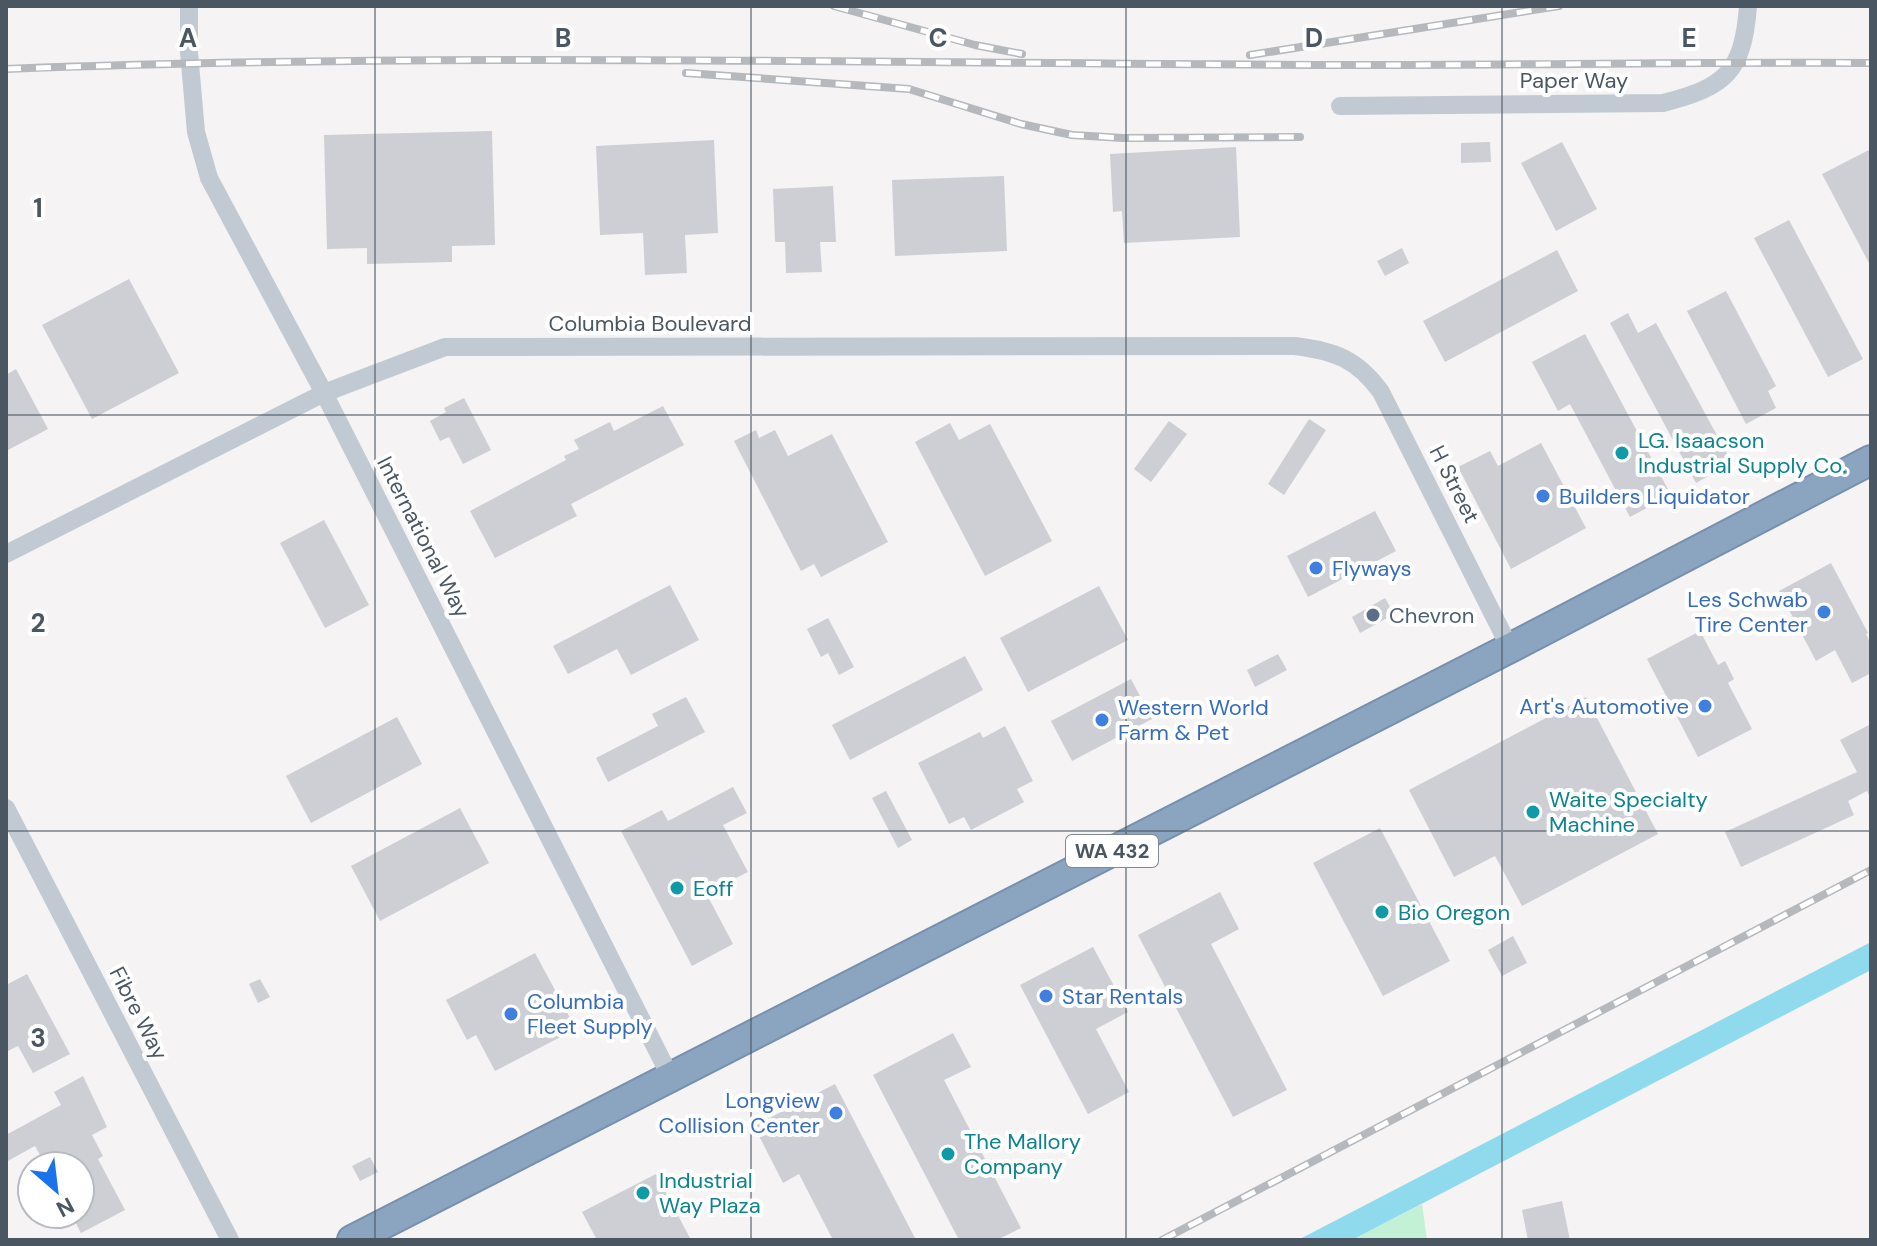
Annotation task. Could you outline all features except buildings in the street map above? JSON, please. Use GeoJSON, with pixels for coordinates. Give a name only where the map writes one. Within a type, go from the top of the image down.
{"type":"FeatureCollection","features":[{"type":"Feature","properties":{"kind":"highway","name":"WA 432"},"geometry":{"type":"LineString","coordinates":[[352,1240],[1871,460]]}},
{"type":"Feature","properties":{"kind":"street","name":"International Way"},"geometry":{"type":"LineString","coordinates":[[189,6],[189,52],[196,132],[209,178],[324,393],[670,1076]]}},
{"type":"Feature","properties":{"kind":"street","name":"Paper Way"},"geometry":{"type":"LineString","coordinates":[[1340,106],[1663,103],[1694,96],[1718,82],[1738,62],[1745,40],[1748,6]]}},
{"type":"Feature","properties":{"kind":"street","name":"Columbia Boulevard"},"geometry":{"type":"LineString","coordinates":[[6,554],[324,393],[445,347],[1295,346],[1327,350],[1340,356]]}},
{"type":"Feature","properties":{"kind":"street","name":"H Street"},"geometry":{"type":"LineString","coordinates":[[1340,356],[1367,372],[1381,392],[1510,648]]}},
{"type":"Feature","properties":{"kind":"street","name":"Fibre Way"},"geometry":{"type":"LineString","coordinates":[[6,808],[230,1240]]}},
{"type":"Feature","properties":{"kind":"green space"},"geometry":{"type":"Polygon","coordinates":[[[1422,1204],[1427,1240],[1352,1240],[1422,1204]]]}},
{"type":"Feature","properties":{"kind":"water"},"geometry":{"type":"Polygon","coordinates":[[[1871,942],[1871,970],[1352,1240],[1298,1240],[1871,942]]]}},
{"type":"Feature","properties":{"kind":"railway"},"geometry":{"type":"LineString","coordinates":[[834,6],[975,45],[1022,54]]}},
{"type":"Feature","properties":{"kind":"railway"},"geometry":{"type":"LineString","coordinates":[[1250,55],[1559,6]]}},
{"type":"Feature","properties":{"kind":"railway"},"geometry":{"type":"LineString","coordinates":[[6,69],[512,60],[1356,65],[1871,63]]}},
{"type":"Feature","properties":{"kind":"railway"},"geometry":{"type":"LineString","coordinates":[[686,73],[909,89],[1021,124],[1072,135],[1123,138],[1300,137]]}},
{"type":"Feature","properties":{"kind":"railway"},"geometry":{"type":"LineString","coordinates":[[1162,1240],[1871,870]]}},
{"type":"Feature","properties":{"kind":"place","name":"LG. Isaacson Industrial Supply Co."},"geometry":{"type":"Point","coordinates":[1622,453]}},
{"type":"Feature","properties":{"kind":"place","name":"Builders Liquidator"},"geometry":{"type":"Point","coordinates":[1543,496]}},
{"type":"Feature","properties":{"kind":"place","name":"Flyways"},"geometry":{"type":"Point","coordinates":[1316,568]}},
{"type":"Feature","properties":{"kind":"place","name":"Les Schwab Tire Center"},"geometry":{"type":"Point","coordinates":[1824,612]}},
{"type":"Feature","properties":{"kind":"place","name":"Chevron"},"geometry":{"type":"Point","coordinates":[1373,615]}},
{"type":"Feature","properties":{"kind":"place","name":"Art's Automotive"},"geometry":{"type":"Point","coordinates":[1705,706]}},
{"type":"Feature","properties":{"kind":"place","name":"Western World Farm & Pet"},"geometry":{"type":"Point","coordinates":[1102,720]}},
{"type":"Feature","properties":{"kind":"place","name":"Waite Specialty Machine"},"geometry":{"type":"Point","coordinates":[1533,812]}},
{"type":"Feature","properties":{"kind":"place","name":"Eoff"},"geometry":{"type":"Point","coordinates":[677,888]}},
{"type":"Feature","properties":{"kind":"place","name":"Bio Oregon"},"geometry":{"type":"Point","coordinates":[1382,912]}},
{"type":"Feature","properties":{"kind":"place","name":"Star Rentals"},"geometry":{"type":"Point","coordinates":[1046,996]}},
{"type":"Feature","properties":{"kind":"place","name":"Columbia Fleet Supply"},"geometry":{"type":"Point","coordinates":[511,1014]}},
{"type":"Feature","properties":{"kind":"place","name":"Longview Collision Center"},"geometry":{"type":"Point","coordinates":[836,1113]}},
{"type":"Feature","properties":{"kind":"place","name":"The Mallory Company"},"geometry":{"type":"Point","coordinates":[948,1154]}},
{"type":"Feature","properties":{"kind":"place","name":"Industrial Way Plaza"},"geometry":{"type":"Point","coordinates":[643,1193]}}]}
